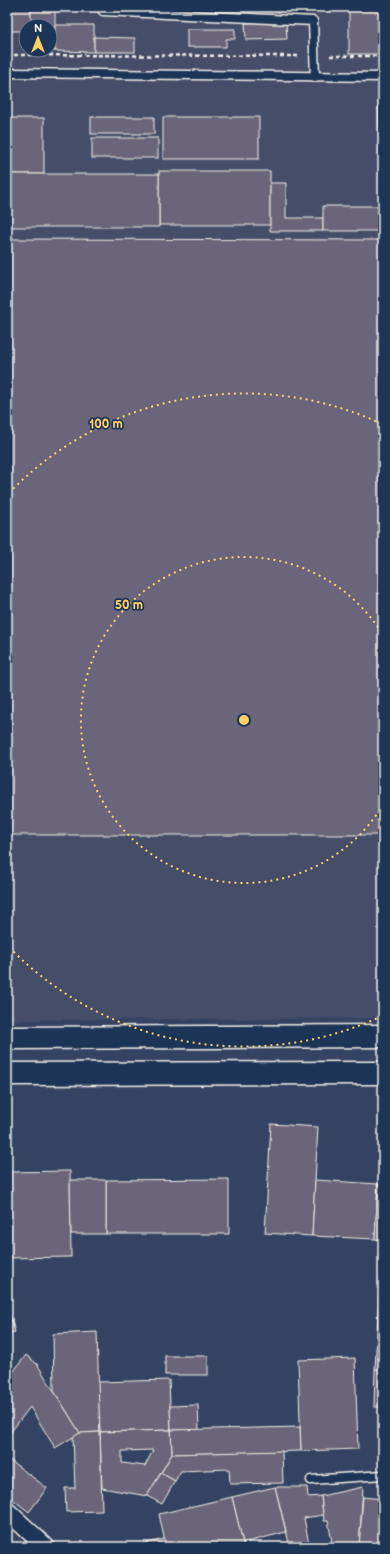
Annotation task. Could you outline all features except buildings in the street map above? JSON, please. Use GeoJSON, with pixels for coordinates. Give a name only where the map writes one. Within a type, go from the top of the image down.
{"type":"FeatureCollection","features":[{"type":"Feature","properties":{"kind":"main road"},"geometry":{"type":"LineString","coordinates":[[7,1038],[383,1036]]}},
{"type":"Feature","properties":{"kind":"main road"},"geometry":{"type":"LineString","coordinates":[[7,1074],[383,1073]]}},
{"type":"Feature","properties":{"kind":"street"},"geometry":{"type":"LineString","coordinates":[[7,1511],[46,1547]]}},
{"type":"Feature","properties":{"kind":"lane"},"geometry":{"type":"LineString","coordinates":[[100,7],[103,11],[313,21],[315,77]]}},
{"type":"Feature","properties":{"kind":"lane"},"geometry":{"type":"LineString","coordinates":[[7,73],[383,77]]}},
{"type":"Feature","properties":{"kind":"lane"},"geometry":{"type":"LineString","coordinates":[[311,1480],[383,1475]]}},
{"type":"Feature","properties":{"kind":"path"},"geometry":{"type":"LineString","coordinates":[[7,55],[383,56]]}},
{"type":"Feature","properties":{"kind":"shaded area"},"geometry":{"type":"Polygon","coordinates":[[[7,7],[383,7],[383,1018],[7,1020],[7,7]]]}}]}
